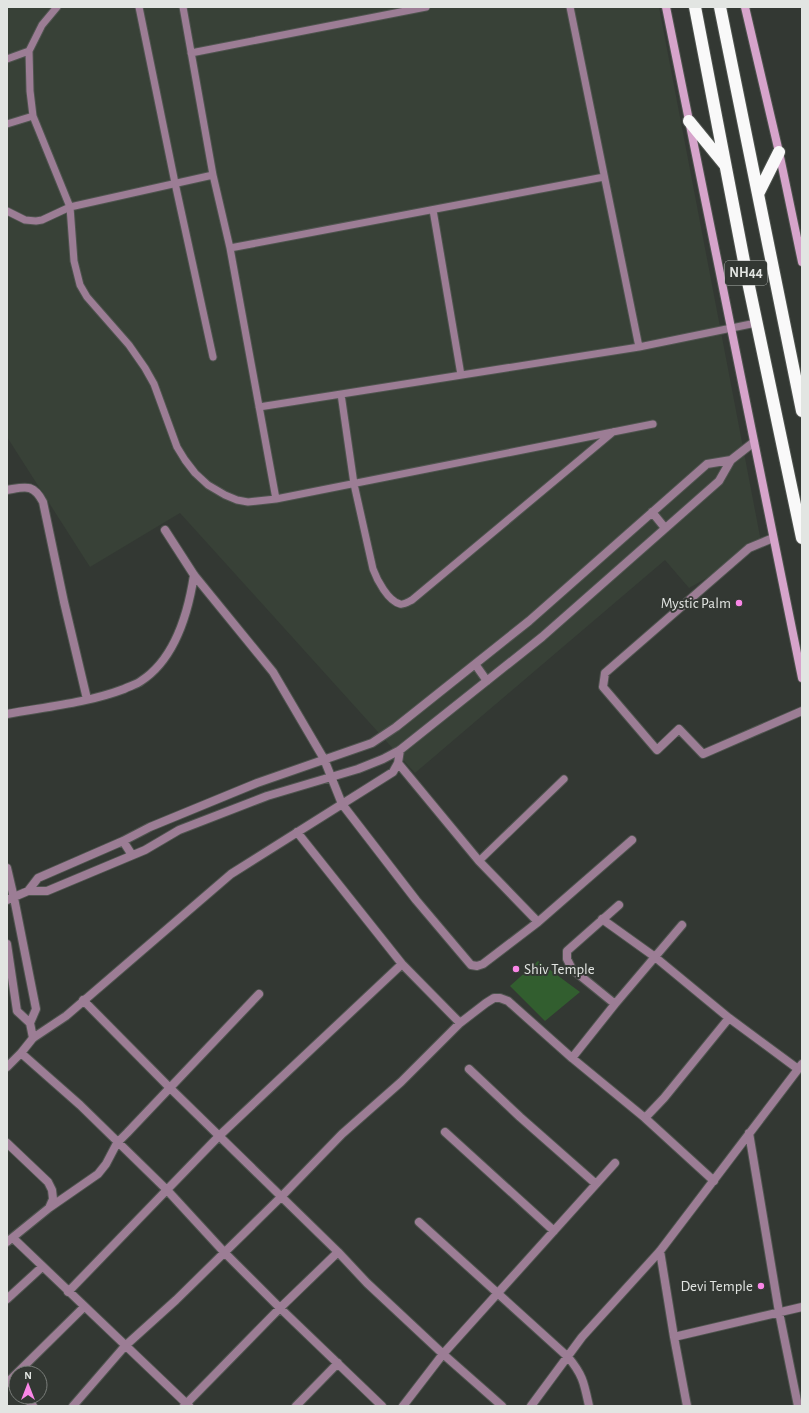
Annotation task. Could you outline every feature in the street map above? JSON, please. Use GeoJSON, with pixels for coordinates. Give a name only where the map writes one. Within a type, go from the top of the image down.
{"type":"FeatureCollection","features":[{"type":"Feature","properties":{"kind":"highway","name":"NH44"},"geometry":{"type":"LineString","coordinates":[[695,7],[756,323],[802,538]]}},
{"type":"Feature","properties":{"kind":"highway","name":"NH44"},"geometry":{"type":"LineString","coordinates":[[720,7],[799,386],[802,411]]}},
{"type":"Feature","properties":{"kind":"highway"},"geometry":{"type":"LineString","coordinates":[[689,121],[726,166]]}},
{"type":"Feature","properties":{"kind":"highway"},"geometry":{"type":"LineString","coordinates":[[758,194],[779,152]]}},
{"type":"Feature","properties":{"kind":"street"},"geometry":{"type":"LineString","coordinates":[[666,7],[802,678]]}},
{"type":"Feature","properties":{"kind":"street"},"geometry":{"type":"LineString","coordinates":[[745,7],[779,152],[802,260]]}},
{"type":"Feature","properties":{"kind":"street"},"geometry":{"type":"LineString","coordinates":[[10,899],[28,891],[47,891],[144,850],[178,830],[267,796],[330,776],[358,769],[400,750],[542,637],[719,481],[731,460],[754,442]]}},
{"type":"Feature","properties":{"kind":"street"},"geometry":{"type":"LineString","coordinates":[[28,891],[38,878],[123,841],[150,827],[250,786],[372,743],[396,727],[528,621],[707,464],[731,460]]}},
{"type":"Feature","properties":{"kind":"street"},"geometry":{"type":"LineString","coordinates":[[7,490],[23,487],[31,488],[36,490],[43,502],[87,700]]}},
{"type":"Feature","properties":{"kind":"street"},"geometry":{"type":"LineString","coordinates":[[652,512],[665,528]]}},
{"type":"Feature","properties":{"kind":"street"},"geometry":{"type":"LineString","coordinates":[[165,530],[194,575],[273,672],[324,760],[342,804],[416,900],[471,965],[477,966],[483,964],[538,922],[632,840]]}},
{"type":"Feature","properties":{"kind":"street"},"geometry":{"type":"LineString","coordinates":[[773,538],[749,548],[605,673],[603,687],[657,750],[679,729],[704,754],[802,711]]}},
{"type":"Feature","properties":{"kind":"street"},"geometry":{"type":"LineString","coordinates":[[7,714],[87,700],[115,692],[140,682],[157,668],[172,646],[191,597],[194,575]]}},
{"type":"Feature","properties":{"kind":"street"},"geometry":{"type":"LineString","coordinates":[[475,664],[487,681]]}},
{"type":"Feature","properties":{"kind":"street"},"geometry":{"type":"LineString","coordinates":[[7,1067],[33,1038],[66,1016],[231,874],[393,772],[398,763],[400,750]]}},
{"type":"Feature","properties":{"kind":"street"},"geometry":{"type":"LineString","coordinates":[[398,763],[479,861],[538,922]]}},
{"type":"Feature","properties":{"kind":"street"},"geometry":{"type":"LineString","coordinates":[[297,832],[402,964],[460,1023]]}},
{"type":"Feature","properties":{"kind":"street"},"geometry":{"type":"LineString","coordinates":[[123,841],[132,855]]}},
{"type":"Feature","properties":{"kind":"street"},"geometry":{"type":"LineString","coordinates":[[7,868],[10,899],[36,1009],[30,1023],[33,1038]]}},
{"type":"Feature","properties":{"kind":"street"},"geometry":{"type":"LineString","coordinates":[[615,1004],[572,969],[567,959],[567,950],[619,905]]}},
{"type":"Feature","properties":{"kind":"street"},"geometry":{"type":"LineString","coordinates":[[531,1406],[582,1337],[660,1251],[800,1067],[729,1018],[655,956],[602,919]]}},
{"type":"Feature","properties":{"kind":"street"},"geometry":{"type":"LineString","coordinates":[[572,1058],[615,1004],[682,925]]}},
{"type":"Feature","properties":{"kind":"street"},"geometry":{"type":"LineString","coordinates":[[7,944],[17,1011],[30,1023]]}},
{"type":"Feature","properties":{"kind":"street"},"geometry":{"type":"LineString","coordinates":[[68,1292],[219,1136],[402,964]]}},
{"type":"Feature","properties":{"kind":"street"},"geometry":{"type":"LineString","coordinates":[[259,994],[169,1087],[118,1143],[106,1164],[98,1174],[49,1208],[10,1240],[42,1267],[186,1405],[280,1308],[338,1252]]}},
{"type":"Feature","properties":{"kind":"street"},"geometry":{"type":"LineString","coordinates":[[74,1406],[125,1346],[176,1300],[281,1197],[342,1134],[401,1082],[460,1023],[494,998],[500,998],[508,1001],[572,1058],[645,1118],[714,1181]]}},
{"type":"Feature","properties":{"kind":"street"},"geometry":{"type":"LineString","coordinates":[[83,1000],[169,1087],[338,1252],[367,1283],[443,1354],[502,1406]]}},
{"type":"Feature","properties":{"kind":"street"},"geometry":{"type":"LineString","coordinates":[[645,1118],[664,1098],[729,1018]]}},
{"type":"Feature","properties":{"kind":"street"},"geometry":{"type":"LineString","coordinates":[[21,1053],[80,1106],[167,1190],[224,1252],[382,1406]]}},
{"type":"Feature","properties":{"kind":"street"},"geometry":{"type":"LineString","coordinates":[[469,1069],[520,1117],[596,1184]]}},
{"type":"Feature","properties":{"kind":"street"},"geometry":{"type":"LineString","coordinates":[[445,1132],[554,1230]]}},
{"type":"Feature","properties":{"kind":"street"},"geometry":{"type":"LineString","coordinates":[[749,1133],[779,1312],[798,1406]]}},
{"type":"Feature","properties":{"kind":"street"},"geometry":{"type":"LineString","coordinates":[[7,1143],[48,1182],[52,1190],[52,1198],[49,1208]]}},
{"type":"Feature","properties":{"kind":"street"},"geometry":{"type":"LineString","coordinates":[[403,1406],[443,1354],[615,1163]]}},
{"type":"Feature","properties":{"kind":"street"},"geometry":{"type":"LineString","coordinates":[[419,1222],[568,1357],[579,1370],[584,1382],[589,1406]]}},
{"type":"Feature","properties":{"kind":"street"},"geometry":{"type":"LineString","coordinates":[[660,1251],[687,1406]]}},
{"type":"Feature","properties":{"kind":"street"},"geometry":{"type":"LineString","coordinates":[[7,1299],[42,1267]]}},
{"type":"Feature","properties":{"kind":"street"},"geometry":{"type":"LineString","coordinates":[[674,1337],[802,1307]]}},
{"type":"Feature","properties":{"kind":"street"},"geometry":{"type":"LineString","coordinates":[[27,1365],[84,1308]]}},
{"type":"Feature","properties":{"kind":"street"},"geometry":{"type":"LineString","coordinates":[[296,1406],[338,1362]]}},
{"type":"Feature","properties":{"kind":"lane"},"geometry":{"type":"LineString","coordinates":[[57,7],[42,25],[29,51],[30,92],[33,116],[70,207],[74,261],[80,285],[88,297],[129,345],[145,368],[154,384],[176,446],[195,473],[208,485],[237,500],[248,502],[276,499],[652,424]]}},
{"type":"Feature","properties":{"kind":"lane"},"geometry":{"type":"LineString","coordinates":[[139,7],[175,184],[213,357]]}},
{"type":"Feature","properties":{"kind":"lane"},"geometry":{"type":"LineString","coordinates":[[183,7],[213,175],[230,248],[276,499]]}},
{"type":"Feature","properties":{"kind":"lane"},"geometry":{"type":"LineString","coordinates":[[383,7],[384,15]]}},
{"type":"Feature","properties":{"kind":"lane"},"geometry":{"type":"LineString","coordinates":[[191,53],[426,7]]}},
{"type":"Feature","properties":{"kind":"lane"},"geometry":{"type":"LineString","coordinates":[[570,7],[640,347]]}},
{"type":"Feature","properties":{"kind":"lane"},"geometry":{"type":"LineString","coordinates":[[7,59],[29,51]]}},
{"type":"Feature","properties":{"kind":"lane"},"geometry":{"type":"LineString","coordinates":[[7,124],[33,116]]}},
{"type":"Feature","properties":{"kind":"lane"},"geometry":{"type":"LineString","coordinates":[[7,211],[25,220],[42,220],[70,207],[213,175]]}},
{"type":"Feature","properties":{"kind":"lane"},"geometry":{"type":"LineString","coordinates":[[230,248],[604,177]]}},
{"type":"Feature","properties":{"kind":"lane"},"geometry":{"type":"LineString","coordinates":[[433,210],[461,375]]}},
{"type":"Feature","properties":{"kind":"lane"},"geometry":{"type":"LineString","coordinates":[[259,407],[640,347],[756,323]]}},
{"type":"Feature","properties":{"kind":"lane"},"geometry":{"type":"LineString","coordinates":[[341,394],[354,484],[376,579],[394,601],[403,604],[412,600],[613,432]]}},
{"type":"Feature","properties":{"kind":"lane"},"geometry":{"type":"LineString","coordinates":[[479,861],[564,779]]}},
{"type":"Feature","properties":{"kind":"shaded area"},"geometry":{"type":"Polygon","coordinates":[[[7,7],[659,7],[762,547],[689,588],[665,560],[415,773],[180,513],[90,567],[7,437],[7,7]]]}},
{"type":"Feature","properties":{"kind":"green space"},"geometry":{"type":"Polygon","coordinates":[[[538,961],[580,992],[545,1021],[510,986],[538,961]]]}},
{"type":"Feature","properties":{"kind":"place","name":"Mystic Palm"},"geometry":{"type":"Point","coordinates":[739,603]}},
{"type":"Feature","properties":{"kind":"place","name":"Shiv Temple"},"geometry":{"type":"Point","coordinates":[516,969]}},
{"type":"Feature","properties":{"kind":"place","name":"Devi Temple"},"geometry":{"type":"Point","coordinates":[761,1286]}}]}
